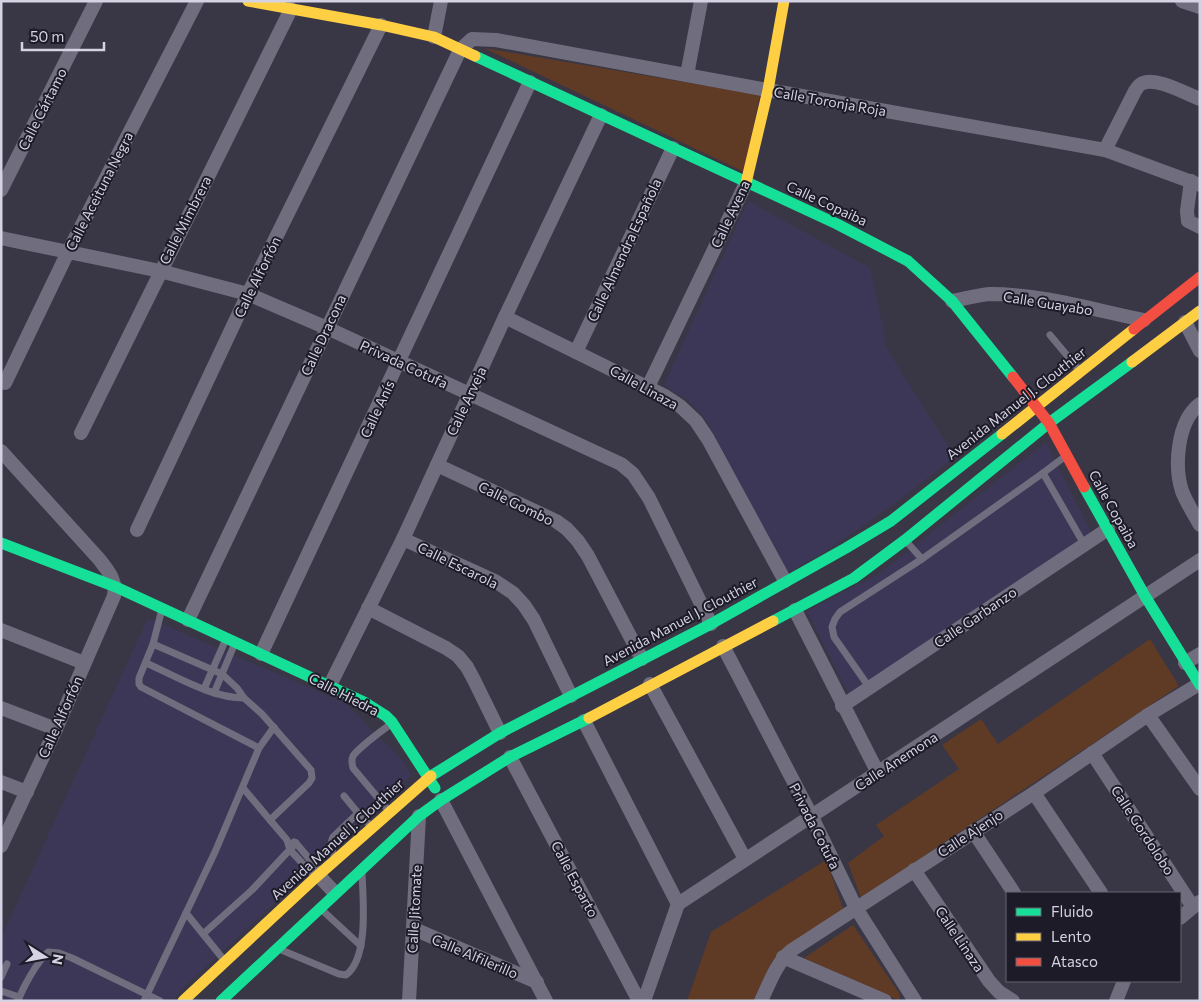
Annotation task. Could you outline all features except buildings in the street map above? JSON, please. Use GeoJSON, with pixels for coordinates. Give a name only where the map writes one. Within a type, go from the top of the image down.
{"type":"FeatureCollection","features":[{"type":"Feature","properties":{"kind":"main road","name":"Calle Copaiba"},"geometry":{"type":"LineString","coordinates":[[248,1],[381,25],[434,37],[872,241],[908,261],[952,301],[1049,423],[1145,596],[1199,684]]}},
{"type":"Feature","properties":{"kind":"main road","name":"Calle Avena"},"geometry":{"type":"LineString","coordinates":[[746,183],[768,90],[784,1]]}},
{"type":"Feature","properties":{"kind":"main road","name":"Avenida Manuel J. Clouthier"},"geometry":{"type":"LineString","coordinates":[[221,1001],[419,816],[441,800],[510,757],[584,721],[650,684],[854,578],[898,530],[1036,406],[1200,276]]}},
{"type":"Feature","properties":{"kind":"main road","name":"Avenida Manuel J. Clouthier"},"geometry":{"type":"LineString","coordinates":[[183,1001],[224,960],[429,777],[500,733],[711,624],[846,548],[898,530],[1049,423],[1200,311]]}},
{"type":"Feature","properties":{"kind":"main road","name":"Calle Hiedra"},"geometry":{"type":"LineString","coordinates":[[1,543],[116,587],[364,702],[392,722],[429,777],[441,800]]}},
{"type":"Feature","properties":{"kind":"street","name":"Calle Cártamo"},"geometry":{"type":"LineString","coordinates":[[1,190],[96,1]]}},
{"type":"Feature","properties":{"kind":"street","name":"Calle Aceituna Negra"},"geometry":{"type":"LineString","coordinates":[[5,383],[68,252],[197,1]]}},
{"type":"Feature","properties":{"kind":"street"},"geometry":{"type":"LineString","coordinates":[[434,37],[441,1]]}},
{"type":"Feature","properties":{"kind":"street"},"geometry":{"type":"LineString","coordinates":[[687,75],[701,1]]}},
{"type":"Feature","properties":{"kind":"street"},"geometry":{"type":"LineString","coordinates":[[1183,1],[1200,7]]}},
{"type":"Feature","properties":{"kind":"street","name":"Calle Mimbrera"},"geometry":{"type":"LineString","coordinates":[[81,433],[291,9]]}},
{"type":"Feature","properties":{"kind":"street","name":"Calle Alforfón"},"geometry":{"type":"LineString","coordinates":[[137,530],[248,294],[381,25]]}},
{"type":"Feature","properties":{"kind":"street","name":"Calle Toronja Roja"},"geometry":{"type":"LineString","coordinates":[[460,50],[472,39],[496,40],[1106,150],[1195,183]]}},
{"type":"Feature","properties":{"kind":"street","name":"Calle Dracona"},"geometry":{"type":"LineString","coordinates":[[188,620],[460,50]]}},
{"type":"Feature","properties":{"kind":"street"},"geometry":{"type":"LineString","coordinates":[[1106,150],[1135,91],[1141,83],[1149,81],[1160,83],[1200,99]]}},
{"type":"Feature","properties":{"kind":"street","name":"Calle Anís"},"geometry":{"type":"LineString","coordinates":[[261,654],[530,82]]}},
{"type":"Feature","properties":{"kind":"street","name":"Calle Arveja"},"geometry":{"type":"LineString","coordinates":[[330,685],[403,539],[505,317],[601,115]]}},
{"type":"Feature","properties":{"kind":"street","name":"Calle Almendra Española"},"geometry":{"type":"LineString","coordinates":[[576,352],[673,148]]}},
{"type":"Feature","properties":{"kind":"street","name":"Calle Avena"},"geometry":{"type":"LineString","coordinates":[[648,387],[746,183]]}},
{"type":"Feature","properties":{"kind":"street"},"geometry":{"type":"LineString","coordinates":[[1195,183],[1187,211],[1188,221],[1200,227]]}},
{"type":"Feature","properties":{"kind":"street","name":"Privada Cotufa"},"geometry":{"type":"LineString","coordinates":[[1,238],[160,271],[248,294],[327,328],[621,464],[633,474],[649,498],[711,624]]}},
{"type":"Feature","properties":{"kind":"street","name":"Calle Guayabo"},"geometry":{"type":"LineString","coordinates":[[952,301],[988,294],[1017,296],[1054,301],[1144,320]]}},
{"type":"Feature","properties":{"kind":"street","name":"Calle Linaza"},"geometry":{"type":"LineString","coordinates":[[505,317],[648,387],[680,406],[696,421],[708,439],[785,581]]}},
{"type":"Feature","properties":{"kind":"street"},"geometry":{"type":"LineString","coordinates":[[1185,322],[1200,351]]}},
{"type":"Feature","properties":{"kind":"street"},"geometry":{"type":"LineString","coordinates":[[1200,404],[1195,408],[1186,424],[1179,446],[1178,471],[1182,492],[1200,525]]}},
{"type":"Feature","properties":{"kind":"street"},"geometry":{"type":"LineString","coordinates":[[1,451],[99,559],[113,578],[116,587]]}},
{"type":"Feature","properties":{"kind":"street","name":"Calle Gombo"},"geometry":{"type":"LineString","coordinates":[[437,465],[556,521],[567,529],[588,556],[642,659]]}},
{"type":"Feature","properties":{"kind":"street","name":"Calle Garbanzo"},"geometry":{"type":"LineString","coordinates":[[842,706],[1108,529]]}},
{"type":"Feature","properties":{"kind":"street","name":"Calle Escarola"},"geometry":{"type":"LineString","coordinates":[[403,539],[495,581],[513,593],[534,620],[571,696]]}},
{"type":"Feature","properties":{"kind":"street","name":"Calle Anemona"},"geometry":{"type":"LineString","coordinates":[[678,904],[1200,560]]}},
{"type":"Feature","properties":{"kind":"street","name":"Calle Alforfón"},"geometry":{"type":"LineString","coordinates":[[1,846],[56,729],[114,596],[116,587]]}},
{"type":"Feature","properties":{"kind":"street"},"geometry":{"type":"LineString","coordinates":[[368,608],[458,656],[474,680],[500,733]]}},
{"type":"Feature","properties":{"kind":"street"},"geometry":{"type":"LineString","coordinates":[[795,610],[842,706],[878,773]]}},
{"type":"Feature","properties":{"kind":"street"},"geometry":{"type":"LineString","coordinates":[[1,630],[84,663]]}},
{"type":"Feature","properties":{"kind":"street","name":"Privada Cotufa"},"geometry":{"type":"LineString","coordinates":[[723,646],[811,815],[856,908],[915,1001]]}},
{"type":"Feature","properties":{"kind":"street"},"geometry":{"type":"LineString","coordinates":[[1185,663],[1200,654]]}},
{"type":"Feature","properties":{"kind":"street"},"geometry":{"type":"LineString","coordinates":[[650,684],[745,859]]}},
{"type":"Feature","properties":{"kind":"street","name":"Calle Ajenjo"},"geometry":{"type":"LineString","coordinates":[[761,1001],[776,967],[783,957],[973,831],[1034,793],[1148,715],[1199,684]]}},
{"type":"Feature","properties":{"kind":"street"},"geometry":{"type":"LineString","coordinates":[[1,708],[56,729]]}},
{"type":"Feature","properties":{"kind":"street"},"geometry":{"type":"LineString","coordinates":[[1148,715],[1200,789]]}},
{"type":"Feature","properties":{"kind":"street"},"geometry":{"type":"LineString","coordinates":[[584,721],[678,904],[644,1001]]}},
{"type":"Feature","properties":{"kind":"street","name":"Calle Gordolobo"},"geometry":{"type":"LineString","coordinates":[[1092,753],[1197,904]]}},
{"type":"Feature","properties":{"kind":"street","name":"Calle Esparto"},"geometry":{"type":"LineString","coordinates":[[510,757],[639,1001]]}},
{"type":"Feature","properties":{"kind":"street"},"geometry":{"type":"LineString","coordinates":[[1,782],[26,792]]}},
{"type":"Feature","properties":{"kind":"street"},"geometry":{"type":"LineString","coordinates":[[1034,793],[1100,892]]}},
{"type":"Feature","properties":{"kind":"street","name":"Calle Hiedra"},"geometry":{"type":"LineString","coordinates":[[441,800],[546,1001]]}},
{"type":"Feature","properties":{"kind":"street","name":"Calle Jitomate"},"geometry":{"type":"LineString","coordinates":[[409,1001],[419,816]]}},
{"type":"Feature","properties":{"kind":"street"},"geometry":{"type":"LineString","coordinates":[[973,831],[1013,892]]}},
{"type":"Feature","properties":{"kind":"street","name":"Calle Linaza"},"geometry":{"type":"LineString","coordinates":[[914,870],[989,982],[999,992],[1013,1001]]}},
{"type":"Feature","properties":{"kind":"street"},"geometry":{"type":"LineString","coordinates":[[1181,917],[1197,904]]}},
{"type":"Feature","properties":{"kind":"street","name":"Calle Alfilerillo"},"geometry":{"type":"LineString","coordinates":[[414,929],[537,982]]}},
{"type":"Feature","properties":{"kind":"street"},"geometry":{"type":"LineString","coordinates":[[783,957],[885,1001]]}},
{"type":"Feature","properties":{"kind":"street"},"geometry":{"type":"LineString","coordinates":[[1116,1001],[1124,982]]}},
{"type":"Feature","properties":{"kind":"lane"},"geometry":{"type":"LineString","coordinates":[[1050,335],[1080,371]]}},
{"type":"Feature","properties":{"kind":"lane"},"geometry":{"type":"LineString","coordinates":[[869,687],[834,637],[832,627],[840,612],[922,558],[1067,455]]}},
{"type":"Feature","properties":{"kind":"lane"},"geometry":{"type":"LineString","coordinates":[[1043,472],[1084,544]]}},
{"type":"Feature","properties":{"kind":"lane"},"geometry":{"type":"LineString","coordinates":[[898,530],[922,558]]}},
{"type":"Feature","properties":{"kind":"lane"},"geometry":{"type":"LineString","coordinates":[[162,609],[153,644],[139,678],[139,684],[146,691],[260,748]]}},
{"type":"Feature","properties":{"kind":"lane"},"geometry":{"type":"LineString","coordinates":[[204,689],[231,641]]}},
{"type":"Feature","properties":{"kind":"lane"},"geometry":{"type":"LineString","coordinates":[[214,693],[222,674],[231,641]]}},
{"type":"Feature","properties":{"kind":"lane"},"geometry":{"type":"LineString","coordinates":[[153,644],[222,674],[274,727],[310,770],[312,774],[310,783],[270,820]]}},
{"type":"Feature","properties":{"kind":"lane"},"geometry":{"type":"LineString","coordinates":[[146,663],[214,693],[227,697],[244,698]]}},
{"type":"Feature","properties":{"kind":"lane"},"geometry":{"type":"LineString","coordinates":[[390,812],[353,768],[351,762],[358,751],[392,722]]}},
{"type":"Feature","properties":{"kind":"lane"},"geometry":{"type":"LineString","coordinates":[[146,998],[260,748],[274,727]]}},
{"type":"Feature","properties":{"kind":"lane"},"geometry":{"type":"LineString","coordinates":[[243,788],[287,840],[290,850],[336,894]]}},
{"type":"Feature","properties":{"kind":"lane"},"geometry":{"type":"LineString","coordinates":[[344,796],[373,827]]}},
{"type":"Feature","properties":{"kind":"lane"},"geometry":{"type":"LineString","coordinates":[[336,859],[331,848],[333,837],[358,813]]}},
{"type":"Feature","properties":{"kind":"lane"},"geometry":{"type":"LineString","coordinates":[[287,840],[296,843],[318,875]]}},
{"type":"Feature","properties":{"kind":"lane"},"geometry":{"type":"LineString","coordinates":[[203,934],[252,890],[296,843]]}},
{"type":"Feature","properties":{"kind":"lane"},"geometry":{"type":"LineString","coordinates":[[278,948],[334,972],[346,975],[352,970],[361,946],[363,912],[362,870]]}},
{"type":"Feature","properties":{"kind":"lane"},"geometry":{"type":"LineString","coordinates":[[320,908],[361,946]]}},
{"type":"Feature","properties":{"kind":"lane"},"geometry":{"type":"LineString","coordinates":[[186,913],[224,960]]}},
{"type":"Feature","properties":{"kind":"lane"},"geometry":{"type":"LineString","coordinates":[[1,991],[19,999],[42,957],[48,952],[59,953],[72,958],[146,998],[160,1001]]}},
{"type":"Feature","properties":{"kind":"lane"},"geometry":{"type":"LineString","coordinates":[[1,977],[7,964]]}},
{"type":"Feature","properties":{"kind":"shaded area"},"geometry":{"type":"Polygon","coordinates":[[[484,48],[760,95],[744,172],[484,48]]]}},
{"type":"Feature","properties":{"kind":"shaded area"},"geometry":{"type":"Polygon","coordinates":[[[748,201],[870,268],[884,332],[885,346],[955,457],[890,507],[825,552],[785,574],[708,423],[693,404],[664,385],[748,201]]]}},
{"type":"Feature","properties":{"kind":"shaded area"},"geometry":{"type":"Polygon","coordinates":[[[1046,442],[1097,544],[855,706],[807,611],[879,574],[1046,442]]]}},
{"type":"Feature","properties":{"kind":"shaded area"},"geometry":{"type":"Polygon","coordinates":[[[148,618],[345,703],[404,762],[411,776],[182,989],[173,1001],[8,1001],[1,998],[1,938],[148,618]]]}},
{"type":"Feature","properties":{"kind":"shaded area"},"geometry":{"type":"Polygon","coordinates":[[[1150,639],[1179,686],[861,898],[848,863],[884,836],[876,825],[959,769],[942,745],[981,719],[998,744],[1150,639]]]}},
{"type":"Feature","properties":{"kind":"shaded area"},"geometry":{"type":"Polygon","coordinates":[[[826,860],[844,911],[772,961],[753,1001],[687,1001],[711,932],[826,860]]]}},
{"type":"Feature","properties":{"kind":"shaded area"},"geometry":{"type":"Polygon","coordinates":[[[853,925],[899,993],[900,998],[898,1000],[804,958],[853,925]]]}},
{"type":"Feature","properties":{"kind":"traffic: fast"},"geometry":{"type":"LineString","coordinates":[[475,56],[837,224],[908,261],[952,301],[1013,377]]}},
{"type":"Feature","properties":{"kind":"traffic: fast"},"geometry":{"type":"LineString","coordinates":[[773,621],[854,578],[905,540],[1049,423],[1132,362]]}},
{"type":"Feature","properties":{"kind":"traffic: fast"},"geometry":{"type":"LineString","coordinates":[[431,776],[500,733],[711,624],[846,548],[891,521],[1002,434]]}},
{"type":"Feature","properties":{"kind":"traffic: fast"},"geometry":{"type":"LineString","coordinates":[[1084,487],[1145,596],[1200,685]]}},
{"type":"Feature","properties":{"kind":"traffic: fast"},"geometry":{"type":"LineString","coordinates":[[1,543],[116,587],[364,702],[392,722],[435,788]]}},
{"type":"Feature","properties":{"kind":"traffic: fast"},"geometry":{"type":"LineString","coordinates":[[221,1001],[419,816],[510,757],[589,718]]}},
{"type":"Feature","properties":{"kind":"traffic: slow"},"geometry":{"type":"LineString","coordinates":[[248,1],[381,25],[434,37],[475,56]]}},
{"type":"Feature","properties":{"kind":"traffic: slow"},"geometry":{"type":"LineString","coordinates":[[746,183],[768,90],[784,1]]}},
{"type":"Feature","properties":{"kind":"traffic: slow"},"geometry":{"type":"LineString","coordinates":[[1132,362],[1200,311]]}},
{"type":"Feature","properties":{"kind":"traffic: slow"},"geometry":{"type":"LineString","coordinates":[[1002,434],[1134,329]]}},
{"type":"Feature","properties":{"kind":"traffic: slow"},"geometry":{"type":"LineString","coordinates":[[589,718],[773,621]]}},
{"type":"Feature","properties":{"kind":"traffic: slow"},"geometry":{"type":"LineString","coordinates":[[183,1001],[315,878],[431,776]]}},
{"type":"Feature","properties":{"kind":"traffic: jam"},"geometry":{"type":"LineString","coordinates":[[1134,329],[1200,277]]}},
{"type":"Feature","properties":{"kind":"traffic: jam"},"geometry":{"type":"LineString","coordinates":[[1013,377],[1049,423],[1084,487]]}}]}
